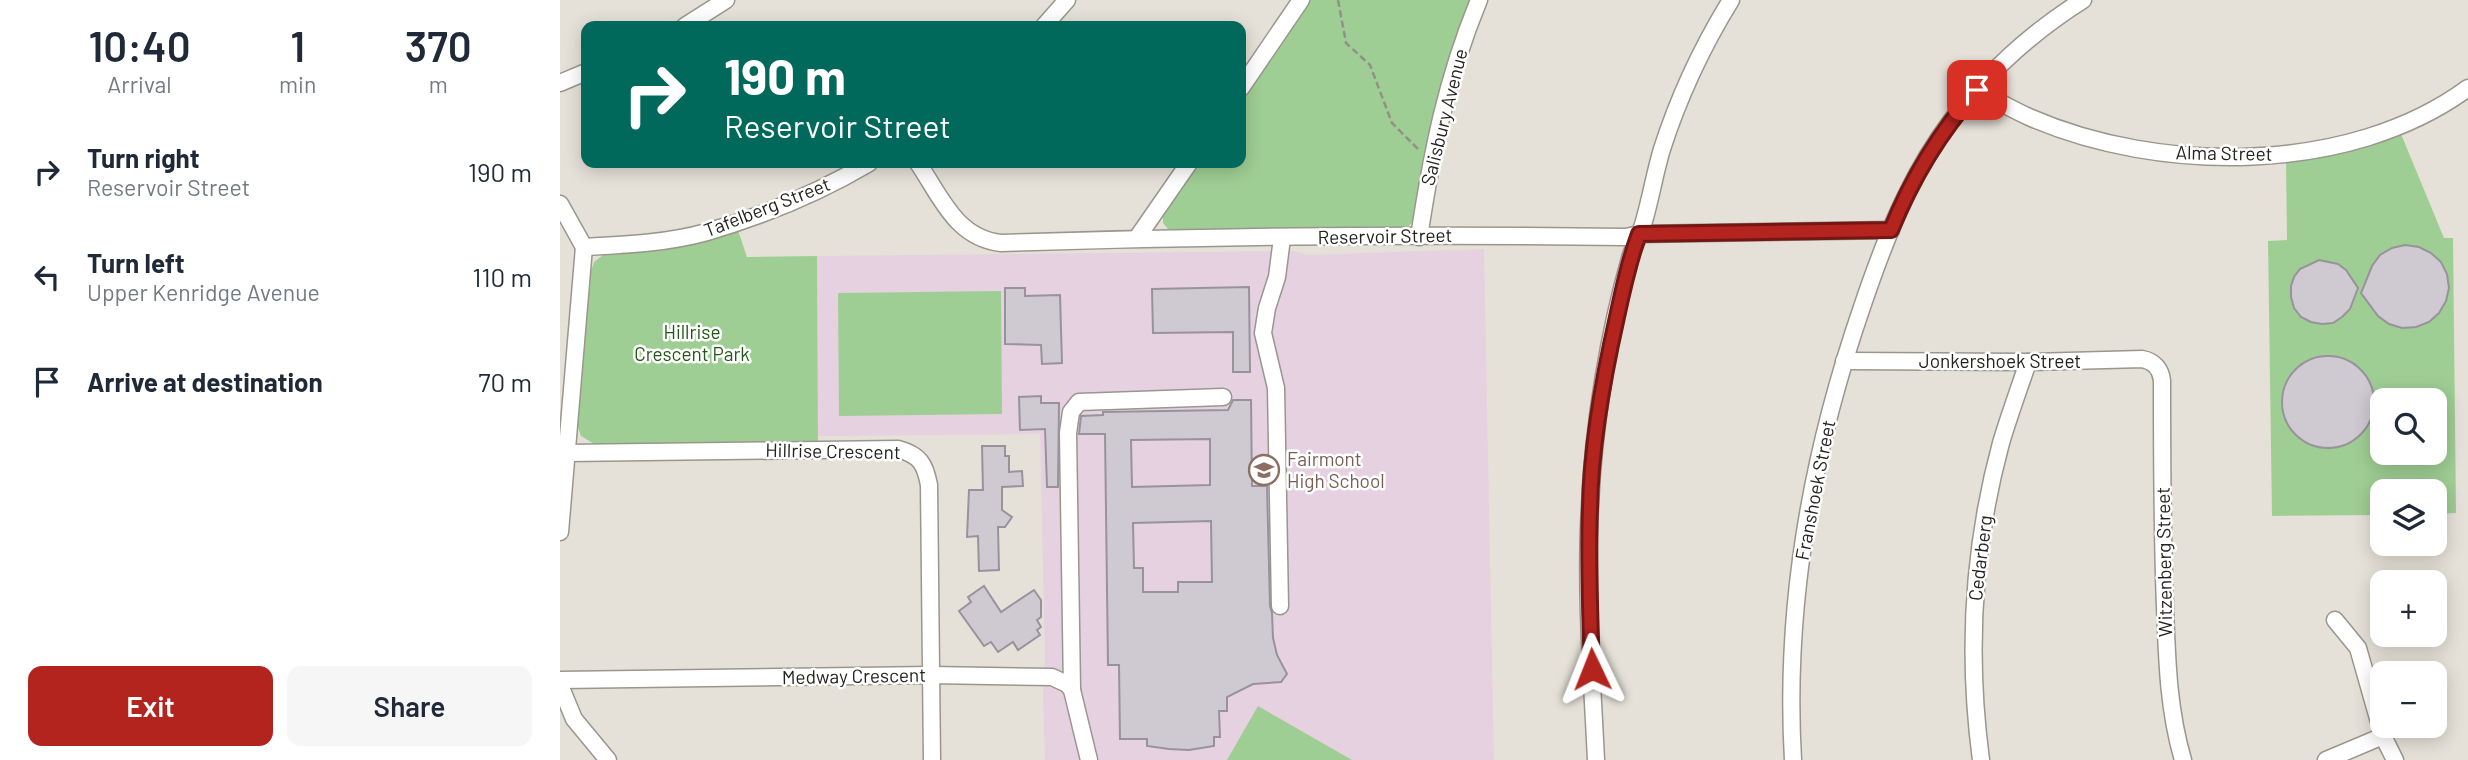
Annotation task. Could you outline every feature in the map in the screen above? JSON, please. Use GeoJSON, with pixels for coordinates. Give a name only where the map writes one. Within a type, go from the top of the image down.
{"type":"FeatureCollection","features":[{"type":"Feature","properties":{"kind":"street"},"geometry":{"type":"LineString","coordinates":[[693,21],[726,0]]}},
{"type":"Feature","properties":{"kind":"street"},"geometry":{"type":"LineString","coordinates":[[1049,21],[1068,0]]}},
{"type":"Feature","properties":{"kind":"street"},"geometry":{"type":"LineString","coordinates":[[1246,81],[1301,0]]}},
{"type":"Feature","properties":{"kind":"street","name":"Salisbury Avenue"},"geometry":{"type":"LineString","coordinates":[[1419,237],[1430,162],[1450,82],[1479,0]]}},
{"type":"Feature","properties":{"kind":"street"},"geometry":{"type":"LineString","coordinates":[[1596,760],[1589,592],[1590,505],[1598,422],[1611,342],[1631,255],[1674,113],[1703,49],[1731,0]]}},
{"type":"Feature","properties":{"kind":"street","name":"Franshoek Street"},"geometry":{"type":"LineString","coordinates":[[1793,760],[1790,718],[1791,646],[1802,549],[1816,474],[1844,361],[1891,230],[1924,162],[1952,120],[1977,90],[2017,48],[2083,0]]}},
{"type":"Feature","properties":{"kind":"street"},"geometry":{"type":"LineString","coordinates":[[560,83],[581,74]]}},
{"type":"Feature","properties":{"kind":"street","name":"Alma Street"},"geometry":{"type":"LineString","coordinates":[[1977,90],[2029,117],[2103,140],[2188,155],[2248,157],[2309,151],[2365,139],[2454,99],[2468,88]]}},
{"type":"Feature","properties":{"kind":"street","name":"Tafelberg Street"},"geometry":{"type":"LineString","coordinates":[[584,247],[654,242],[706,232],[827,186],[860,168]]}},
{"type":"Feature","properties":{"kind":"street","name":"Reservoir Street"},"geometry":{"type":"LineString","coordinates":[[921,168],[965,231],[985,241],[1001,243],[1137,238],[1626,237],[1639,234],[1891,230]]}},
{"type":"Feature","properties":{"kind":"street"},"geometry":{"type":"LineString","coordinates":[[1137,238],[1186,168]]}},
{"type":"Feature","properties":{"kind":"street"},"geometry":{"type":"LineString","coordinates":[[560,204],[584,247],[560,532]]}},
{"type":"Feature","properties":{"kind":"street"},"geometry":{"type":"LineString","coordinates":[[1280,606],[1276,388],[1264,332],[1267,308],[1277,277],[1282,238]]}},
{"type":"Feature","properties":{"kind":"street","name":"Jonkershoek Street"},"geometry":{"type":"LineString","coordinates":[[1844,361],[2028,362],[2142,359],[2155,365]]}},
{"type":"Feature","properties":{"kind":"street","name":"Cedarberg"},"geometry":{"type":"LineString","coordinates":[[1981,760],[1973,666],[1975,594],[1986,510],[2001,443],[2028,362]]}},
{"type":"Feature","properties":{"kind":"street","name":"Witzenberg Street"},"geometry":{"type":"LineString","coordinates":[[2155,365],[2162,381],[2162,553],[2168,689],[2174,729],[2183,760]]}},
{"type":"Feature","properties":{"kind":"street"},"geometry":{"type":"LineString","coordinates":[[1089,760],[1072,690],[1068,514],[1070,412],[1079,402],[1223,397]]}},
{"type":"Feature","properties":{"kind":"street","name":"Hillrise Crescent"},"geometry":{"type":"LineString","coordinates":[[567,453],[898,449],[917,456],[926,470],[929,485],[932,760]]}},
{"type":"Feature","properties":{"kind":"street"},"geometry":{"type":"LineString","coordinates":[[2335,620],[2358,648],[2370,690]]}},
{"type":"Feature","properties":{"kind":"street","name":"Medway Crescent"},"geometry":{"type":"LineString","coordinates":[[560,682],[931,675],[1052,677],[1067,684],[1072,690]]}},
{"type":"Feature","properties":{"kind":"street"},"geometry":{"type":"LineString","coordinates":[[560,682],[574,719],[608,760]]}},
{"type":"Feature","properties":{"kind":"street"},"geometry":{"type":"LineString","coordinates":[[2326,760],[2378,738]]}},
{"type":"Feature","properties":{"kind":"street"},"geometry":{"type":"LineString","coordinates":[[2384,738],[2395,760]]}},
{"type":"Feature","properties":{"kind":"path"},"geometry":{"type":"LineString","coordinates":[[1338,0],[1346,43],[1370,65],[1392,123],[1430,162]]}},
{"type":"Feature","properties":{"kind":"shaded area","name":"Fairmont High School"},"geometry":{"type":"Polygon","coordinates":[[[1484,249],[1494,760],[1045,760],[1040,434],[818,436],[817,256],[1294,251],[1307,255],[1484,249]]]}},
{"type":"Feature","properties":{"kind":"green space"},"geometry":{"type":"Polygon","coordinates":[[[1309,0],[1471,0],[1435,107],[1413,222],[1405,229],[1169,230],[1163,223],[1163,213],[1194,168],[1246,168],[1246,92],[1309,0]]]}},
{"type":"Feature","properties":{"kind":"green space"},"geometry":{"type":"Polygon","coordinates":[[[2401,134],[2444,238],[2453,238],[2456,513],[2447,513],[2447,479],[2370,479],[2370,515],[2272,516],[2268,241],[2287,240],[2286,161],[2401,134]]]}},
{"type":"Feature","properties":{"kind":"green space","name":"Hillrise Crescent Park"},"geometry":{"type":"Polygon","coordinates":[[[738,230],[747,257],[817,256],[818,443],[596,445],[581,436],[577,425],[594,262],[603,255],[738,230]]]}},
{"type":"Feature","properties":{"kind":"green space"},"geometry":{"type":"Polygon","coordinates":[[[1001,291],[1002,414],[839,416],[838,293],[1001,291]]]}},
{"type":"Feature","properties":{"kind":"green space"},"geometry":{"type":"Polygon","coordinates":[[[1258,706],[1352,760],[1227,760],[1258,706]]]}},
{"type":"Feature","properties":{"kind":"building"},"geometry":{"type":"Polygon","coordinates":[[[2405,245],[2419,247],[2441,262],[2447,274],[2449,288],[2439,313],[2429,322],[2402,328],[2389,324],[2378,316],[2361,293],[2372,266],[2380,255],[2405,245]]]}},
{"type":"Feature","properties":{"kind":"building"},"geometry":{"type":"Polygon","coordinates":[[[2319,260],[2338,264],[2346,270],[2358,288],[2350,309],[2333,323],[2311,322],[2301,317],[2294,308],[2291,297],[2291,286],[2300,269],[2319,260]]]}},
{"type":"Feature","properties":{"kind":"building"},"geometry":{"type":"Polygon","coordinates":[[[1249,287],[1250,372],[1233,372],[1233,332],[1153,333],[1152,289],[1249,287]]]}},
{"type":"Feature","properties":{"kind":"building"},"geometry":{"type":"Polygon","coordinates":[[[1005,288],[1025,288],[1025,296],[1060,295],[1062,363],[1042,364],[1041,345],[1005,344],[1005,288]]]}},
{"type":"Feature","properties":{"kind":"building"},"geometry":{"type":"Polygon","coordinates":[[[2328,356],[2346,360],[2360,370],[2370,384],[2370,420],[2360,434],[2346,444],[2328,448],[2310,444],[2296,434],[2286,420],[2282,402],[2286,384],[2296,370],[2310,360],[2328,356]]]}},
{"type":"Feature","properties":{"kind":"building"},"geometry":{"type":"Polygon","coordinates":[[[1041,396],[1041,403],[1059,403],[1058,487],[1047,487],[1045,429],[1020,430],[1019,397],[1041,396]]]}},
{"type":"Feature","properties":{"kind":"building"},"geometry":{"type":"Polygon","coordinates":[[[1233,400],[1251,400],[1252,486],[1267,486],[1273,638],[1277,655],[1287,674],[1281,682],[1253,684],[1227,697],[1227,711],[1219,711],[1220,737],[1214,737],[1214,746],[1189,750],[1169,749],[1147,746],[1147,739],[1120,739],[1119,665],[1108,665],[1105,434],[1079,434],[1081,416],[1103,415],[1103,412],[1228,410],[1233,400]],[[1210,439],[1131,440],[1132,487],[1210,485],[1210,439]],[[1211,521],[1133,523],[1134,568],[1143,568],[1143,592],[1178,592],[1178,582],[1212,582],[1211,521]]]}},
{"type":"Feature","properties":{"kind":"building"},"geometry":{"type":"Polygon","coordinates":[[[982,446],[1005,446],[1005,456],[1009,456],[1009,472],[1022,471],[1023,486],[1002,487],[1002,510],[1012,517],[1005,527],[998,527],[999,570],[979,571],[978,536],[967,537],[969,490],[983,490],[982,446]]]}},
{"type":"Feature","properties":{"kind":"building"},"geometry":{"type":"Polygon","coordinates":[[[984,586],[1001,612],[1034,590],[1041,600],[1041,617],[1037,620],[1041,627],[1037,630],[1040,635],[1018,650],[1013,642],[998,652],[991,642],[984,646],[959,611],[971,602],[968,597],[984,586]]]}},
{"type":"Feature","properties":{"kind":"place","name":"Fairmont High School"},"geometry":{"type":"Point","coordinates":[1264,470]}},
{"type":"Feature","properties":{"kind":"route"},"geometry":{"type":"LineString","coordinates":[[1592,669],[1590,505],[1598,422],[1611,342],[1631,255],[1639,234],[1891,230],[1909,188],[1924,162],[1940,136],[1977,90]]}}]}
